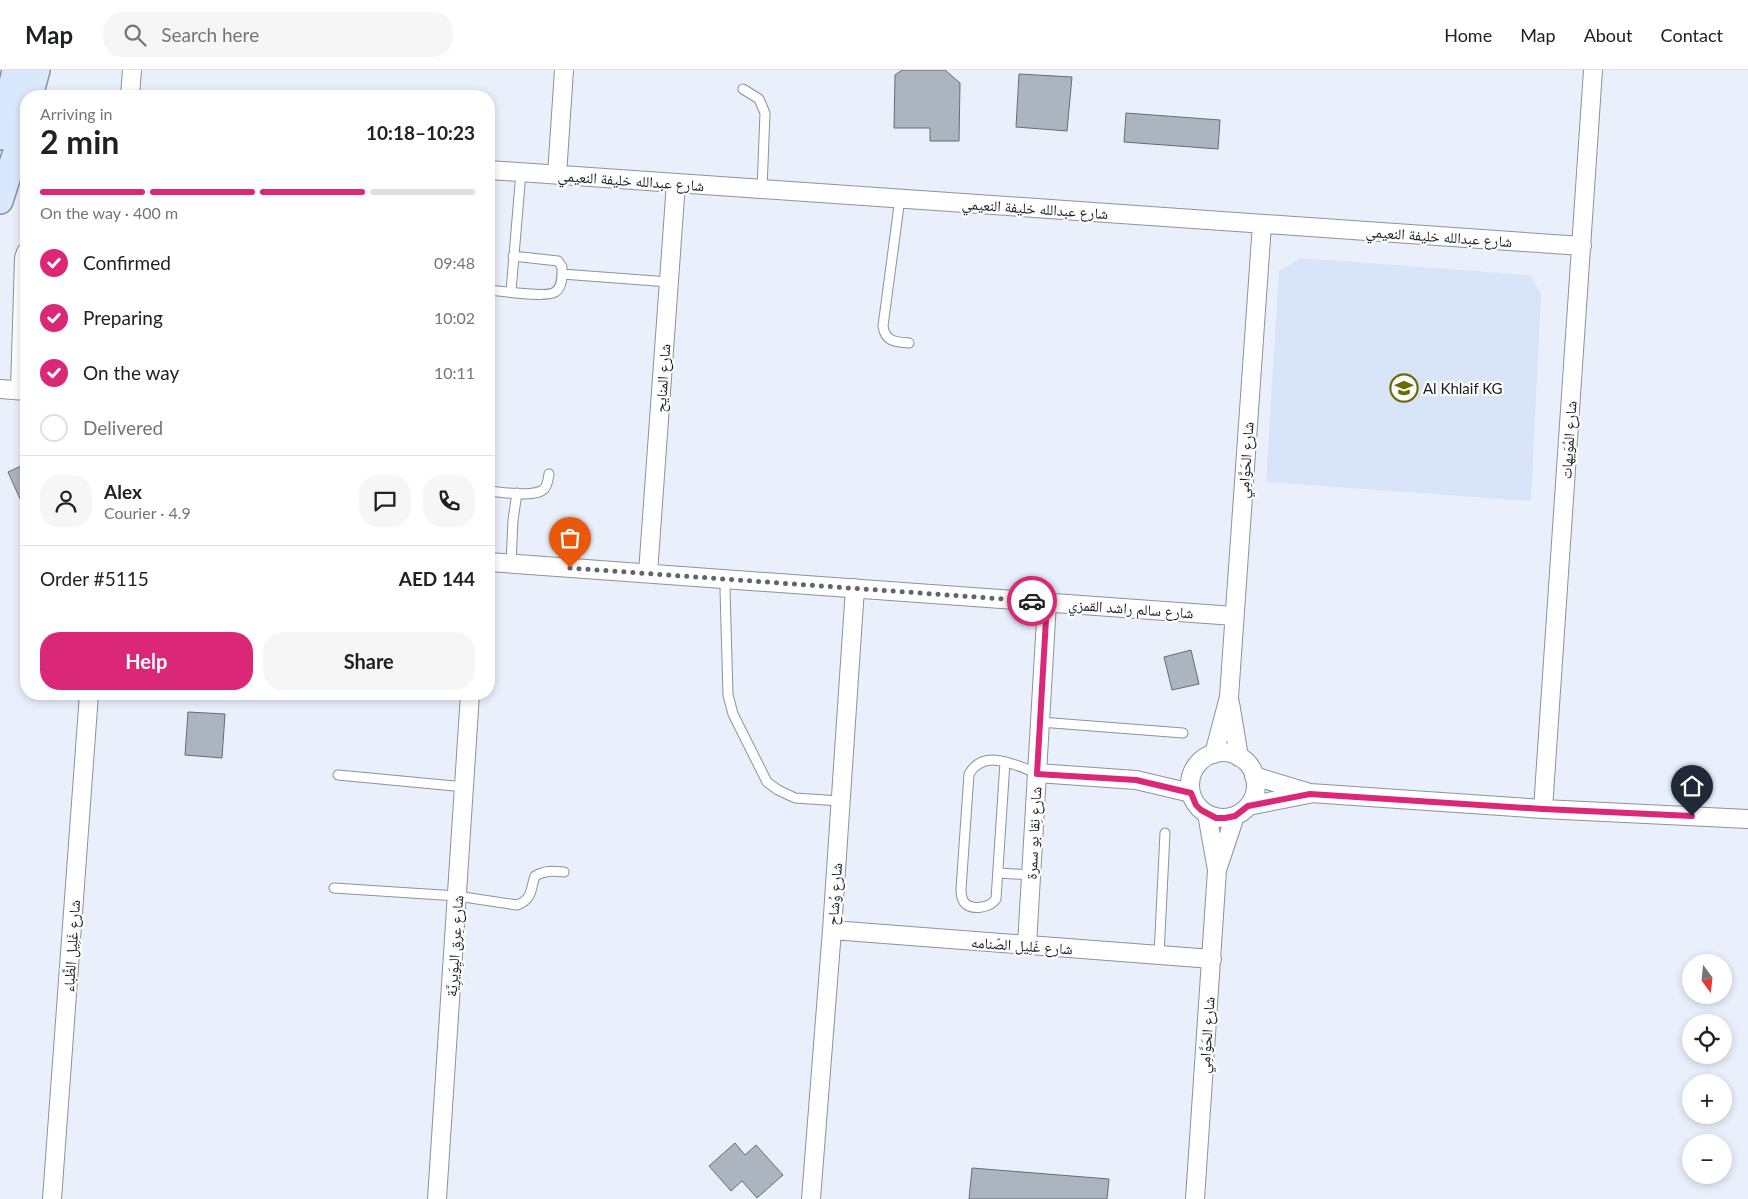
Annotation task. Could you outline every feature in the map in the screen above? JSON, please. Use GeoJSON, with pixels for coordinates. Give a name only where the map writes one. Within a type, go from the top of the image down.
{"type":"FeatureCollection","features":[{"type":"Feature","properties":{"kind":"main road"},"geometry":{"type":"LineString","coordinates":[[0,206],[8,194],[16,170],[18,136],[15,70]]}},
{"type":"Feature","properties":{"kind":"main road"},"geometry":{"type":"LineString","coordinates":[[32,90],[37,70]]}},
{"type":"Feature","properties":{"kind":"main road"},"geometry":{"type":"LineString","coordinates":[[37,70],[37,90]]}},
{"type":"Feature","properties":{"kind":"main road"},"geometry":{"type":"LineString","coordinates":[[0,201],[18,136]]}},
{"type":"Feature","properties":{"kind":"street"},"geometry":{"type":"LineString","coordinates":[[18,136],[9,120],[20,70]]}},
{"type":"Feature","properties":{"kind":"street"},"geometry":{"type":"LineString","coordinates":[[130,90],[132,70]]}},
{"type":"Feature","properties":{"kind":"street"},"geometry":{"type":"LineString","coordinates":[[557,175],[564,70]]}},
{"type":"Feature","properties":{"kind":"street","name":"شارع المُوَيهات"},"geometry":{"type":"LineString","coordinates":[[1543,809],[1593,70]]}},
{"type":"Feature","properties":{"kind":"street","name":"شارع عبدالله خليفة النعيمي"},"geometry":{"type":"LineString","coordinates":[[495,170],[1582,246]]}},
{"type":"Feature","properties":{"kind":"street","name":"شارع المنايح"},"geometry":{"type":"LineString","coordinates":[[648,573],[676,183]]}},
{"type":"Feature","properties":{"kind":"street","name":"شارع الحَوَّامِي"},"geometry":{"type":"LineString","coordinates":[[1214,754],[1229,697],[1262,224]]}},
{"type":"Feature","properties":{"kind":"street"},"geometry":{"type":"LineString","coordinates":[[0,389],[20,391]]}},
{"type":"Feature","properties":{"kind":"street","name":"شارع سالم راشد القمزي"},"geometry":{"type":"LineString","coordinates":[[495,563],[1234,616]]}},
{"type":"Feature","properties":{"kind":"street","name":"شارع وُشاح"},"geometry":{"type":"LineString","coordinates":[[811,1199],[832,930],[855,588]]}},
{"type":"Feature","properties":{"kind":"street","name":"شارع نِقا بو سمرة"},"geometry":{"type":"LineString","coordinates":[[1027,945],[1047,602]]}},
{"type":"Feature","properties":{"kind":"street","name":"شارع الحَوَّامِي"},"geometry":{"type":"LineString","coordinates":[[1229,697],[1239,757]]}},
{"type":"Feature","properties":{"kind":"street","name":"شارع غَلِيل الظِّباء"},"geometry":{"type":"LineString","coordinates":[[52,1199],[89,700]]}},
{"type":"Feature","properties":{"kind":"street","name":"شارع عِرق اليِوَيرِيَّة"},"geometry":{"type":"LineString","coordinates":[[437,1199],[470,700]]}},
{"type":"Feature","properties":{"kind":"street"},"geometry":{"type":"LineString","coordinates":[[1241,811],[1254,797],[1256,786],[1254,776],[1246,762],[1239,757],[1227,753],[1214,754],[1200,761],[1192,774],[1191,793],[1196,805],[1206,814],[1216,818],[1225,818],[1241,811],[1310,794]]}},
{"type":"Feature","properties":{"kind":"street"},"geometry":{"type":"LineString","coordinates":[[1037,774],[1136,780],[1192,774]]}},
{"type":"Feature","properties":{"kind":"street"},"geometry":{"type":"LineString","coordinates":[[1254,776],[1310,794],[1543,809],[1748,819]]}},
{"type":"Feature","properties":{"kind":"street"},"geometry":{"type":"LineString","coordinates":[[1136,780],[1191,793]]}},
{"type":"Feature","properties":{"kind":"street","name":"شارع الحَوَّامِي"},"geometry":{"type":"LineString","coordinates":[[1217,870],[1241,811]]}},
{"type":"Feature","properties":{"kind":"street","name":"شارع الحَوَّامِي"},"geometry":{"type":"LineString","coordinates":[[1194,1199],[1217,870],[1206,814]]}},
{"type":"Feature","properties":{"kind":"street","name":"شارع غَلِيل الصّنامه"},"geometry":{"type":"LineString","coordinates":[[832,930],[1212,960]]}},
{"type":"Feature","properties":{"kind":"lane"},"geometry":{"type":"LineString","coordinates":[[743,89],[759,99],[765,113],[762,189]]}},
{"type":"Feature","properties":{"kind":"lane"},"geometry":{"type":"LineString","coordinates":[[511,291],[521,172]]}},
{"type":"Feature","properties":{"kind":"lane"},"geometry":{"type":"LineString","coordinates":[[900,198],[883,326],[884,333],[888,338],[894,342],[909,344]]}},
{"type":"Feature","properties":{"kind":"lane"},"geometry":{"type":"LineString","coordinates":[[495,290],[545,295],[554,293],[560,286],[562,267],[558,261],[514,256]]}},
{"type":"Feature","properties":{"kind":"lane"},"geometry":{"type":"LineString","coordinates":[[562,274],[669,282]]}},
{"type":"Feature","properties":{"kind":"lane"},"geometry":{"type":"LineString","coordinates":[[495,491],[536,493],[544,489],[549,474]]}},
{"type":"Feature","properties":{"kind":"lane"},"geometry":{"type":"LineString","coordinates":[[511,564],[513,520],[517,493]]}},
{"type":"Feature","properties":{"kind":"lane"},"geometry":{"type":"LineString","coordinates":[[727,579],[725,590],[728,695],[733,714],[767,782],[778,790],[796,798],[840,801]]}},
{"type":"Feature","properties":{"kind":"lane"},"geometry":{"type":"LineString","coordinates":[[1040,722],[1183,733]]}},
{"type":"Feature","properties":{"kind":"lane"},"geometry":{"type":"LineString","coordinates":[[1005,762],[998,891],[993,904],[986,907],[970,906],[964,902],[961,890],[968,774],[973,766],[980,761],[1005,762],[1037,774]]}},
{"type":"Feature","properties":{"kind":"lane"},"geometry":{"type":"LineString","coordinates":[[338,775],[465,786]]}},
{"type":"Feature","properties":{"kind":"lane"},"geometry":{"type":"LineString","coordinates":[[1159,955],[1164,833]]}},
{"type":"Feature","properties":{"kind":"lane"},"geometry":{"type":"LineString","coordinates":[[334,888],[457,896],[518,905],[526,902],[535,876],[541,872],[551,870],[564,872]]}},
{"type":"Feature","properties":{"kind":"lane"},"geometry":{"type":"LineString","coordinates":[[999,873],[1031,875]]}},
{"type":"Feature","properties":{"kind":"shaded area","name":"Al Khlaif KG"},"geometry":{"type":"Polygon","coordinates":[[[1300,258],[1530,275],[1541,294],[1531,501],[1266,482],[1279,271],[1300,258]]]}},
{"type":"Feature","properties":{"kind":"building"},"geometry":{"type":"Polygon","coordinates":[[[902,70],[945,70],[960,83],[959,141],[930,141],[930,128],[894,128],[895,75],[902,70]]]}},
{"type":"Feature","properties":{"kind":"building"},"geometry":{"type":"Polygon","coordinates":[[[1019,74],[1072,77],[1067,131],[1016,127],[1019,74]]]}},
{"type":"Feature","properties":{"kind":"building"},"geometry":{"type":"Polygon","coordinates":[[[1126,113],[1220,120],[1218,149],[1124,142],[1126,113]]]}},
{"type":"Feature","properties":{"kind":"building"},"geometry":{"type":"Polygon","coordinates":[[[20,466],[20,499],[8,472],[20,466]]]}},
{"type":"Feature","properties":{"kind":"building"},"geometry":{"type":"Polygon","coordinates":[[[1191,650],[1199,684],[1172,690],[1164,657],[1191,650]]]}},
{"type":"Feature","properties":{"kind":"building"},"geometry":{"type":"Polygon","coordinates":[[[188,712],[225,714],[222,758],[185,755],[188,712]]]}},
{"type":"Feature","properties":{"kind":"building"},"geometry":{"type":"Polygon","coordinates":[[[735,1143],[745,1155],[756,1145],[783,1175],[757,1198],[742,1181],[731,1191],[709,1166],[735,1143]]]}},
{"type":"Feature","properties":{"kind":"building"},"geometry":{"type":"Polygon","coordinates":[[[972,1168],[1109,1179],[1107,1199],[969,1199],[972,1168]]]}},
{"type":"Feature","properties":{"kind":"way so far"},"geometry":{"type":"LineString","coordinates":[[570,568],[1032,601]]}},
{"type":"Feature","properties":{"kind":"place","name":"Al Khlaif KG"},"geometry":{"type":"Point","coordinates":[1404,388]}},
{"type":"Feature","properties":{"kind":"route"},"geometry":{"type":"LineString","coordinates":[[1032,601],[1047,602],[1037,774],[1136,780],[1191,793],[1196,805],[1206,814],[1216,818],[1235,816],[1248,806],[1310,794],[1543,809],[1692,816]]}}]}
